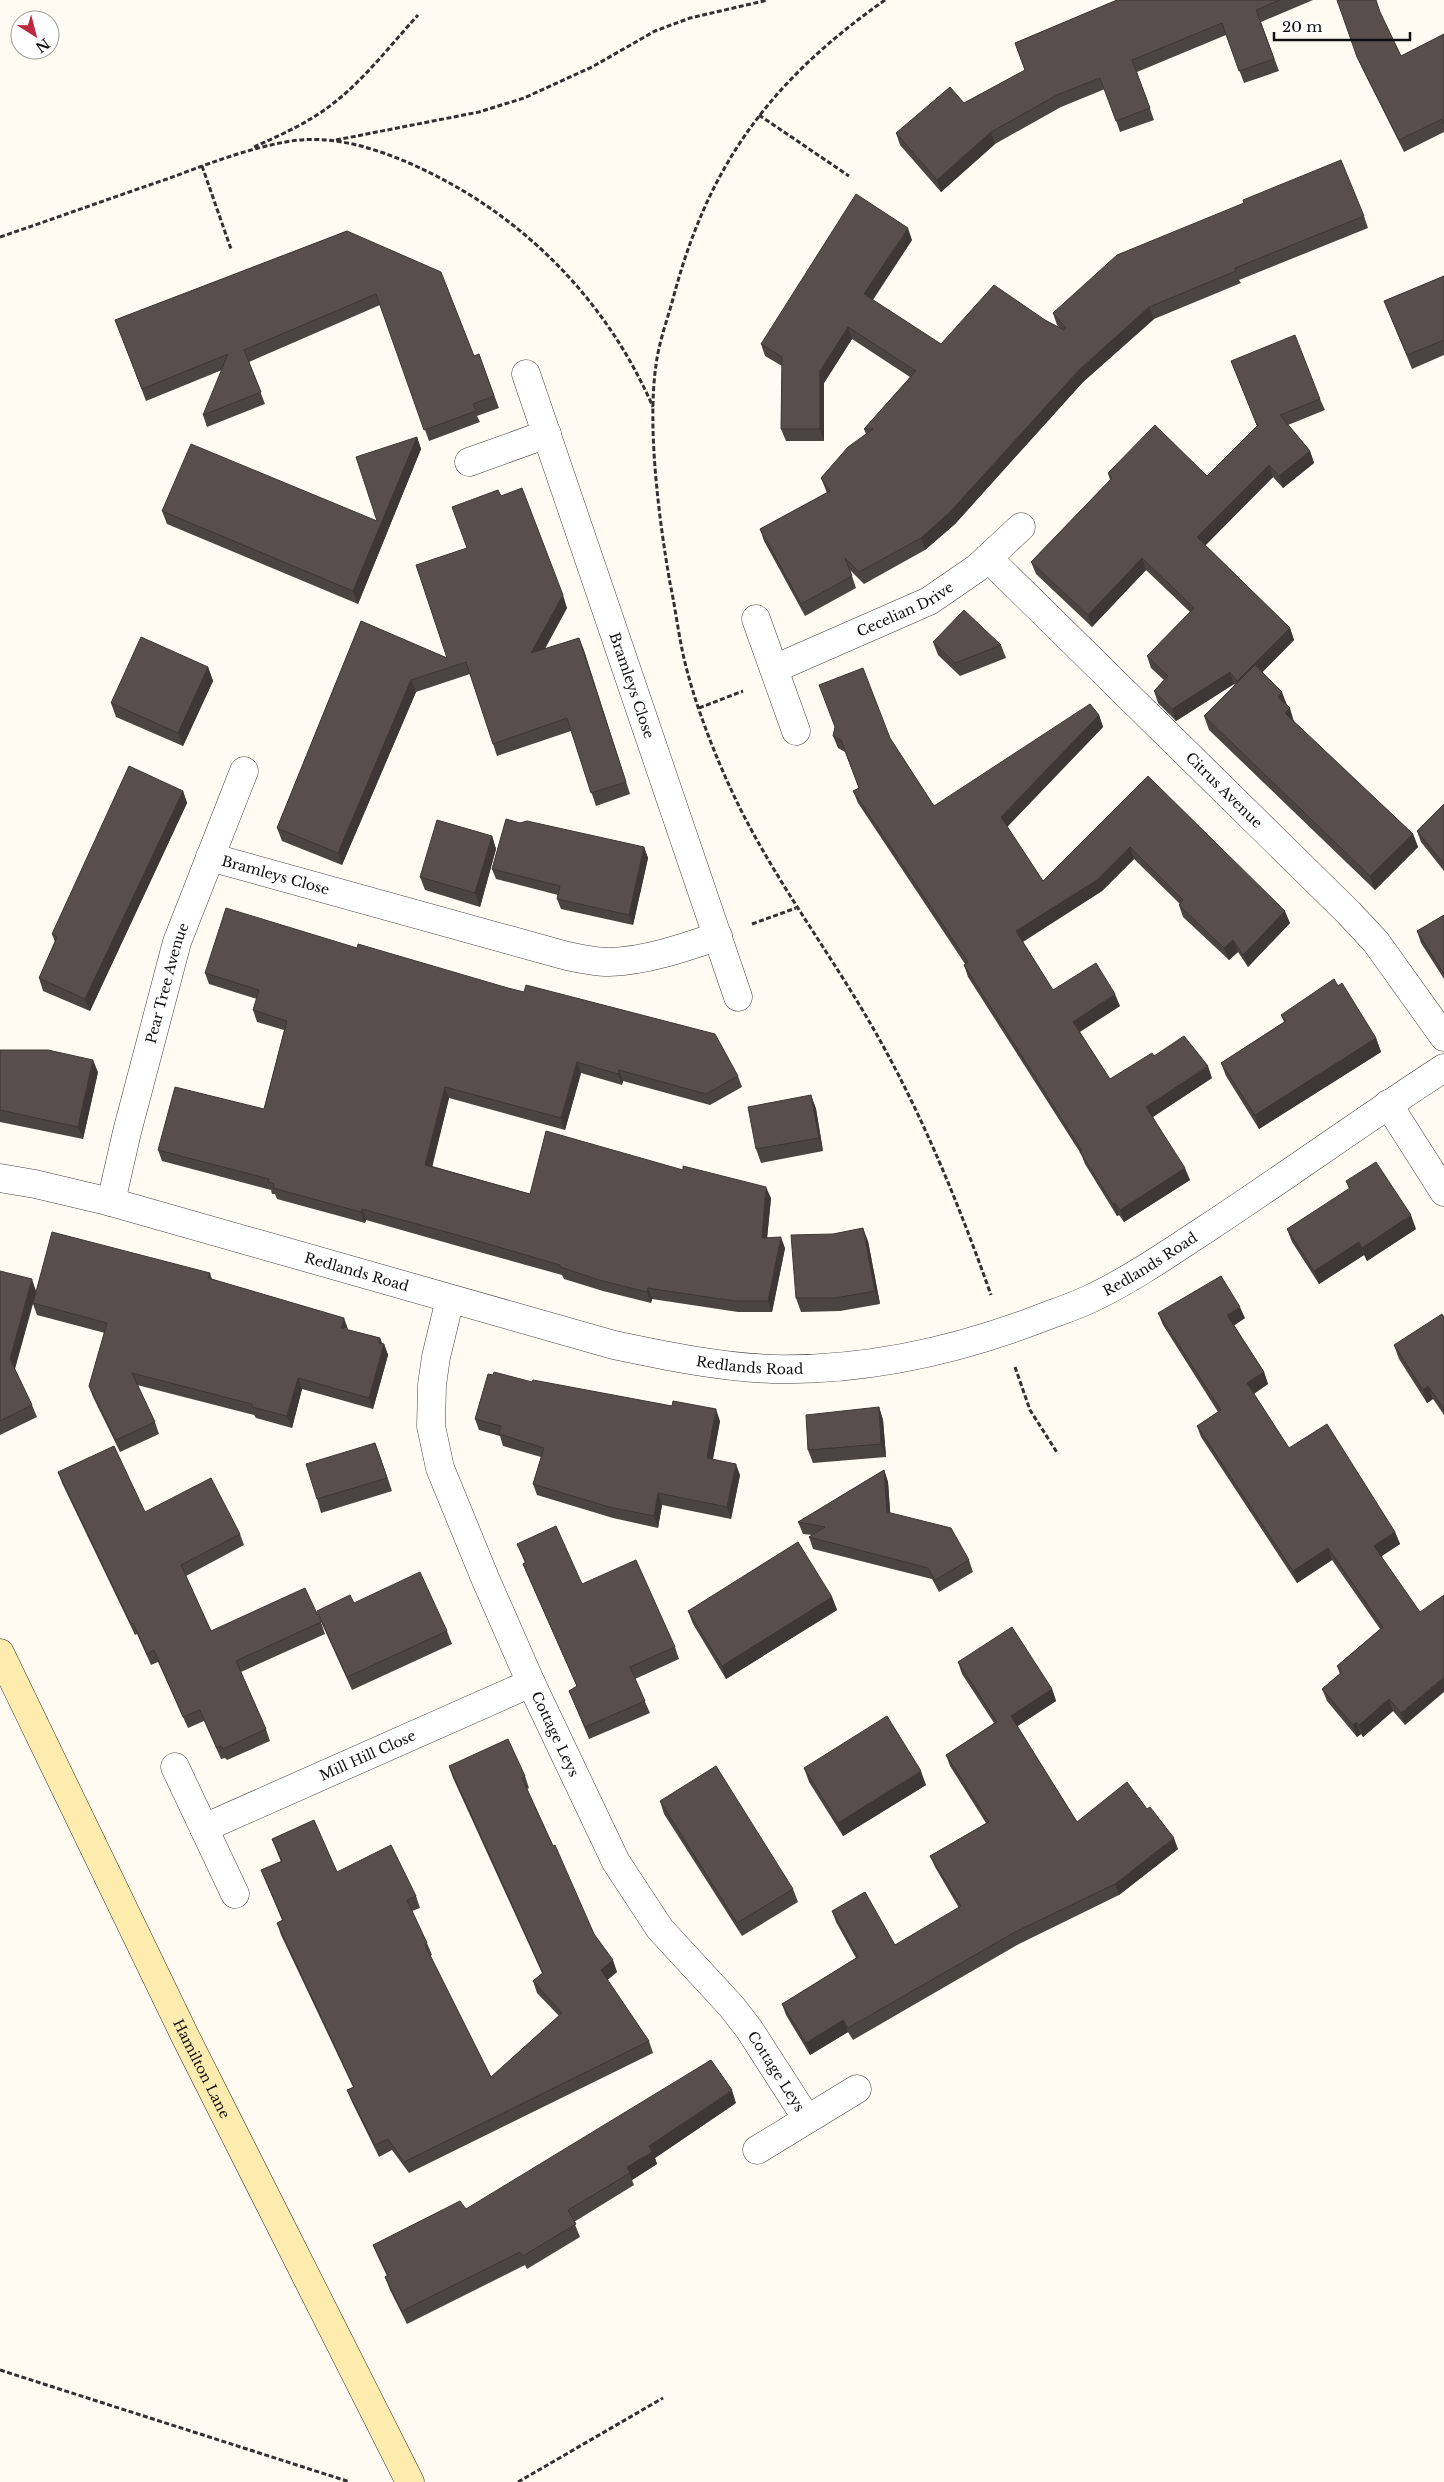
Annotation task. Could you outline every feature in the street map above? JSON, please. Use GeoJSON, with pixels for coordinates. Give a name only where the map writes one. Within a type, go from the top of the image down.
{"type":"FeatureCollection","features":[{"type":"Feature","properties":{"kind":"street","name":"Bramleys Close"},"geometry":{"type":"LineString","coordinates":[[526,374],[738,997]]}},
{"type":"Feature","properties":{"kind":"street"},"geometry":{"type":"LineString","coordinates":[[469,462],[547,434]]}},
{"type":"Feature","properties":{"kind":"street","name":"Cecelian Drive"},"geometry":{"type":"LineString","coordinates":[[775,674],[929,601],[988,558],[1021,527]]}},
{"type":"Feature","properties":{"kind":"street","name":"Citrus Avenue"},"geometry":{"type":"LineString","coordinates":[[988,558],[1350,913],[1376,942],[1444,1037]]}},
{"type":"Feature","properties":{"kind":"street"},"geometry":{"type":"LineString","coordinates":[[756,619],[796,731]]}},
{"type":"Feature","properties":{"kind":"street","name":"Pear Tree Avenue"},"geometry":{"type":"LineString","coordinates":[[111,1202],[127,1132],[174,952],[244,771]]}},
{"type":"Feature","properties":{"kind":"street","name":"Bramleys Close"},"geometry":{"type":"LineString","coordinates":[[210,857],[567,956],[589,960],[609,962],[652,956],[718,936]]}},
{"type":"Feature","properties":{"kind":"street","name":"Redlands Road"},"geometry":{"type":"LineString","coordinates":[[0,1178],[35,1184],[111,1202],[614,1345],[717,1364],[772,1369],[832,1366],[889,1360],[945,1350],[1004,1332],[1095,1297],[1255,1196],[1388,1104],[1444,1068]]}},
{"type":"Feature","properties":{"kind":"street"},"geometry":{"type":"LineString","coordinates":[[1388,1104],[1444,1192]]}},
{"type":"Feature","properties":{"kind":"street","name":"Cottage Leys"},"geometry":{"type":"LineString","coordinates":[[450,1299],[436,1357],[431,1408],[434,1442],[453,1504],[531,1683],[616,1862],[644,1908],[660,1929],[732,2007],[749,2029],[807,2119]]}},
{"type":"Feature","properties":{"kind":"street","name":"Hamilton Lane"},"geometry":{"type":"LineString","coordinates":[[0,1653],[186,2038],[410,2482]]}},
{"type":"Feature","properties":{"kind":"street","name":"Mill Hill Close"},"geometry":{"type":"LineString","coordinates":[[204,1828],[531,1683]]}},
{"type":"Feature","properties":{"kind":"street"},"geometry":{"type":"LineString","coordinates":[[175,1766],[235,1894]]}},
{"type":"Feature","properties":{"kind":"street","name":"Cottage Leys"},"geometry":{"type":"LineString","coordinates":[[756,2150],[857,2089]]}},
{"type":"Feature","properties":{"kind":"path"},"geometry":{"type":"LineString","coordinates":[[0,237],[249,150],[293,141],[333,140],[460,116],[515,101],[592,68],[655,31],[690,18],[768,0]]}},
{"type":"Feature","properties":{"kind":"path"},"geometry":{"type":"LineString","coordinates":[[249,150],[302,124],[342,96],[366,74],[418,15]]}},
{"type":"Feature","properties":{"kind":"path"},"geometry":{"type":"LineString","coordinates":[[759,115],[850,176]]}},
{"type":"Feature","properties":{"kind":"path"},"geometry":{"type":"LineString","coordinates":[[333,140],[378,150],[426,171],[472,195],[515,226],[546,252],[574,281],[602,316],[638,371],[654,407]]}},
{"type":"Feature","properties":{"kind":"path"},"geometry":{"type":"LineString","coordinates":[[202,166],[231,249]]}},
{"type":"Feature","properties":{"kind":"path"},"geometry":{"type":"LineString","coordinates":[[699,708],[775,674]]}},
{"type":"Feature","properties":{"kind":"path"},"geometry":{"type":"LineString","coordinates":[[718,936],[796,908]]}},
{"type":"Feature","properties":{"kind":"path"},"geometry":{"type":"LineString","coordinates":[[1004,1332],[1030,1410],[1058,1454]]}},
{"type":"Feature","properties":{"kind":"path"},"geometry":{"type":"LineString","coordinates":[[0,2370],[350,2482]]}},
{"type":"Feature","properties":{"kind":"path"},"geometry":{"type":"LineString","coordinates":[[518,2482],[663,2398]]}},
{"type":"Feature","properties":{"kind":"building"},"geometry":{"type":"Polygon","coordinates":[[[1117,0],[1280,0],[1256,10],[1274,59],[1239,71],[1222,23],[1132,60],[1150,108],[1116,121],[1100,78],[1057,95],[991,132],[937,180],[896,133],[950,87],[964,103],[1025,70],[1015,43],[1117,0]]]}},
{"type":"Feature","properties":{"kind":"building"},"geometry":{"type":"Polygon","coordinates":[[[1337,0],[1376,0],[1401,56],[1444,34],[1444,124],[1442,119],[1399,140],[1357,57],[1337,0]]]}},
{"type":"Feature","properties":{"kind":"building"},"geometry":{"type":"Polygon","coordinates":[[[1341,160],[1364,216],[1235,268],[1236,271],[1149,307],[1079,370],[950,512],[921,538],[859,572],[845,558],[852,576],[801,604],[760,529],[830,491],[821,478],[848,447],[873,429],[864,429],[916,371],[848,327],[820,371],[820,429],[781,429],[782,357],[761,344],[856,194],[908,228],[864,294],[941,344],[994,285],[1045,320],[1064,330],[1066,328],[1053,313],[1117,255],[1244,203],[1243,200],[1341,160]]]}},
{"type":"Feature","properties":{"kind":"building"},"geometry":{"type":"Polygon","coordinates":[[[347,231],[441,272],[474,356],[479,354],[494,396],[473,404],[476,411],[424,430],[376,294],[244,350],[261,392],[203,415],[228,354],[142,389],[115,320],[347,231]]]}},
{"type":"Feature","properties":{"kind":"building"},"geometry":{"type":"Polygon","coordinates":[[[1444,276],[1444,340],[1407,355],[1384,301],[1444,276]]]}},
{"type":"Feature","properties":{"kind":"building"},"geometry":{"type":"Polygon","coordinates":[[[1295,335],[1320,399],[1280,415],[1310,451],[1279,476],[1269,465],[1197,537],[1290,628],[1237,681],[1230,672],[1172,709],[1154,691],[1168,676],[1147,656],[1194,608],[1142,558],[1088,615],[1031,562],[1112,478],[1108,473],[1155,425],[1207,476],[1259,424],[1257,425],[1231,361],[1295,335]]]}},
{"type":"Feature","properties":{"kind":"building"},"geometry":{"type":"Polygon","coordinates":[[[417,437],[353,591],[162,511],[191,444],[377,521],[356,457],[417,437]]]}},
{"type":"Feature","properties":{"kind":"building"},"geometry":{"type":"Polygon","coordinates":[[[522,488],[563,595],[531,653],[579,638],[626,782],[591,793],[567,718],[493,744],[466,662],[411,680],[338,853],[277,828],[361,621],[447,658],[416,565],[467,548],[452,507],[498,490],[501,496],[522,488]]]}},
{"type":"Feature","properties":{"kind":"building"},"geometry":{"type":"Polygon","coordinates":[[[964,610],[1001,645],[955,663],[933,642],[964,610]]]}},
{"type":"Feature","properties":{"kind":"building"},"geometry":{"type":"Polygon","coordinates":[[[141,637],[208,667],[178,733],[111,703],[141,637]]]}},
{"type":"Feature","properties":{"kind":"building"},"geometry":{"type":"Polygon","coordinates":[[[1255,665],[1282,692],[1278,697],[1290,708],[1285,713],[1413,834],[1370,876],[1204,716],[1255,665]]]}},
{"type":"Feature","properties":{"kind":"building"},"geometry":{"type":"Polygon","coordinates":[[[863,668],[890,738],[934,806],[1090,704],[1099,715],[1001,817],[1043,881],[1148,776],[1285,911],[1243,955],[1233,940],[1224,948],[1179,905],[1183,900],[1130,847],[1097,880],[1016,931],[1053,990],[1096,963],[1115,994],[1073,1022],[1110,1079],[1152,1053],[1154,1056],[1184,1036],[1208,1066],[1146,1107],[1185,1168],[1120,1210],[1115,1203],[1113,1204],[1080,1152],[1082,1151],[964,965],[968,962],[853,791],[859,788],[841,740],[833,736],[835,727],[819,685],[863,668]]]}},
{"type":"Feature","properties":{"kind":"building"},"geometry":{"type":"Polygon","coordinates":[[[129,766],[183,791],[85,999],[39,978],[57,937],[52,934],[129,766]]]}},
{"type":"Feature","properties":{"kind":"building"},"geometry":{"type":"Polygon","coordinates":[[[1444,804],[1444,864],[1417,831],[1444,804]]]}},
{"type":"Feature","properties":{"kind":"building"},"geometry":{"type":"Polygon","coordinates":[[[506,819],[520,823],[527,821],[644,847],[629,915],[557,899],[560,886],[492,869],[506,819]]]}},
{"type":"Feature","properties":{"kind":"building"},"geometry":{"type":"Polygon","coordinates":[[[437,820],[492,836],[475,893],[420,877],[437,820]]]}},
{"type":"Feature","properties":{"kind":"building"},"geometry":{"type":"Polygon","coordinates":[[[226,908],[357,948],[358,944],[508,988],[524,992],[526,985],[715,1034],[738,1076],[706,1094],[619,1070],[618,1074],[577,1062],[561,1118],[445,1087],[425,1165],[530,1194],[546,1131],[683,1170],[683,1166],[766,1187],[762,1238],[781,1237],[768,1301],[734,1301],[648,1288],[647,1292],[599,1280],[560,1267],[560,1265],[461,1236],[362,1209],[361,1212],[273,1188],[274,1184],[268,1182],[269,1179],[158,1150],[175,1087],[264,1109],[287,1021],[253,1010],[259,990],[205,973],[226,908]]]}},
{"type":"Feature","properties":{"kind":"building"},"geometry":{"type":"Polygon","coordinates":[[[1444,915],[1444,974],[1417,931],[1444,915]]]}},
{"type":"Feature","properties":{"kind":"building"},"geometry":{"type":"Polygon","coordinates":[[[1334,979],[1338,986],[1342,983],[1376,1038],[1255,1115],[1221,1063],[1286,1021],[1281,1015],[1334,979]]]}},
{"type":"Feature","properties":{"kind":"building"},"geometry":{"type":"Polygon","coordinates":[[[0,1050],[48,1050],[93,1060],[78,1127],[0,1110],[0,1050]]]}},
{"type":"Feature","properties":{"kind":"building"},"geometry":{"type":"Polygon","coordinates":[[[811,1095],[819,1138],[756,1149],[748,1107],[811,1095]]]}},
{"type":"Feature","properties":{"kind":"building"},"geometry":{"type":"Polygon","coordinates":[[[1376,1162],[1411,1215],[1362,1248],[1359,1242],[1314,1271],[1287,1229],[1350,1188],[1346,1181],[1376,1162]]]}},
{"type":"Feature","properties":{"kind":"building"},"geometry":{"type":"Polygon","coordinates":[[[863,1228],[875,1291],[835,1298],[796,1298],[791,1235],[833,1234],[863,1228]]]}},
{"type":"Feature","properties":{"kind":"building"},"geometry":{"type":"Polygon","coordinates":[[[52,1232],[210,1273],[208,1278],[344,1318],[341,1328],[380,1338],[379,1343],[384,1344],[369,1398],[298,1378],[287,1416],[252,1407],[252,1404],[132,1373],[155,1422],[116,1440],[89,1386],[107,1323],[33,1303],[52,1232]]]}},
{"type":"Feature","properties":{"kind":"building"},"geometry":{"type":"Polygon","coordinates":[[[0,1271],[32,1279],[10,1359],[32,1405],[0,1421],[0,1271]]]}},
{"type":"Feature","properties":{"kind":"building"},"geometry":{"type":"Polygon","coordinates":[[[1221,1276],[1240,1307],[1227,1315],[1264,1372],[1247,1383],[1289,1448],[1327,1424],[1395,1532],[1374,1546],[1420,1612],[1444,1595],[1444,1677],[1401,1713],[1389,1699],[1359,1725],[1356,1722],[1353,1725],[1322,1689],[1342,1672],[1337,1666],[1383,1627],[1328,1548],[1293,1571],[1197,1426],[1221,1410],[1158,1313],[1221,1276]]]}},
{"type":"Feature","properties":{"kind":"building"},"geometry":{"type":"Polygon","coordinates":[[[1442,1314],[1444,1317],[1444,1409],[1428,1386],[1423,1390],[1394,1345],[1442,1314]]]}},
{"type":"Feature","properties":{"kind":"building"},"geometry":{"type":"Polygon","coordinates":[[[494,1372],[532,1382],[533,1380],[672,1406],[673,1401],[716,1409],[707,1458],[736,1464],[727,1507],[658,1493],[654,1516],[609,1507],[533,1484],[544,1448],[499,1434],[501,1426],[475,1419],[488,1374],[493,1375],[494,1372]]]}},
{"type":"Feature","properties":{"kind":"building"},"geometry":{"type":"Polygon","coordinates":[[[879,1407],[881,1444],[808,1450],[806,1415],[879,1407]]]}},
{"type":"Feature","properties":{"kind":"building"},"geometry":{"type":"Polygon","coordinates":[[[375,1443],[387,1478],[317,1499],[306,1464],[375,1443]]]}},
{"type":"Feature","properties":{"kind":"building"},"geometry":{"type":"Polygon","coordinates":[[[114,1446],[145,1512],[211,1478],[240,1534],[181,1565],[211,1631],[305,1588],[321,1622],[236,1661],[266,1729],[223,1749],[221,1746],[217,1748],[200,1710],[183,1717],[154,1650],[147,1654],[58,1472],[114,1446]]]}},
{"type":"Feature","properties":{"kind":"building"},"geometry":{"type":"Polygon","coordinates":[[[884,1470],[887,1512],[951,1528],[969,1560],[935,1580],[928,1568],[809,1537],[825,1527],[798,1522],[884,1470]]]}},
{"type":"Feature","properties":{"kind":"building"},"geometry":{"type":"Polygon","coordinates":[[[556,1526],[582,1584],[636,1560],[675,1647],[630,1667],[645,1701],[585,1727],[569,1691],[577,1686],[523,1564],[526,1562],[517,1544],[556,1526]]]}},
{"type":"Feature","properties":{"kind":"building"},"geometry":{"type":"Polygon","coordinates":[[[798,1542],[832,1597],[722,1666],[688,1611],[798,1542]]]}},
{"type":"Feature","properties":{"kind":"building"},"geometry":{"type":"Polygon","coordinates":[[[420,1572],[447,1631],[347,1677],[317,1611],[350,1595],[354,1603],[420,1572]]]}},
{"type":"Feature","properties":{"kind":"building"},"geometry":{"type":"Polygon","coordinates":[[[1012,1627],[1052,1689],[1011,1716],[1077,1822],[1127,1782],[1147,1809],[1150,1807],[1174,1838],[1115,1884],[1015,1932],[848,2028],[843,2020],[806,2043],[782,2004],[858,1957],[832,1911],[865,1892],[895,1945],[961,1906],[930,1856],[989,1822],[946,1755],[997,1722],[958,1662],[1012,1627]]]}},
{"type":"Feature","properties":{"kind":"building"},"geometry":{"type":"Polygon","coordinates":[[[887,1716],[921,1771],[838,1823],[804,1768],[887,1716]]]}},
{"type":"Feature","properties":{"kind":"building"},"geometry":{"type":"Polygon","coordinates":[[[508,1739],[525,1776],[522,1778],[553,1846],[555,1845],[594,1934],[613,1960],[601,1970],[649,2041],[404,2162],[388,2139],[375,2145],[347,2090],[354,2087],[277,1923],[283,1920],[261,1870],[282,1861],[272,1839],[314,1820],[337,1872],[391,1845],[416,1896],[407,1900],[427,1943],[425,1945],[491,2077],[562,2013],[533,1981],[543,1973],[449,1766],[508,1739]]]}},
{"type":"Feature","properties":{"kind":"building"},"geometry":{"type":"Polygon","coordinates":[[[716,1766],[793,1889],[737,1923],[660,1801],[716,1766]]]}},
{"type":"Feature","properties":{"kind":"building"},"geometry":{"type":"Polygon","coordinates":[[[711,2060],[732,2090],[649,2146],[652,2152],[627,2167],[630,2173],[568,2210],[576,2224],[523,2256],[520,2252],[402,2311],[385,2277],[388,2275],[373,2245],[460,2201],[466,2209],[711,2060]]]}}]}
